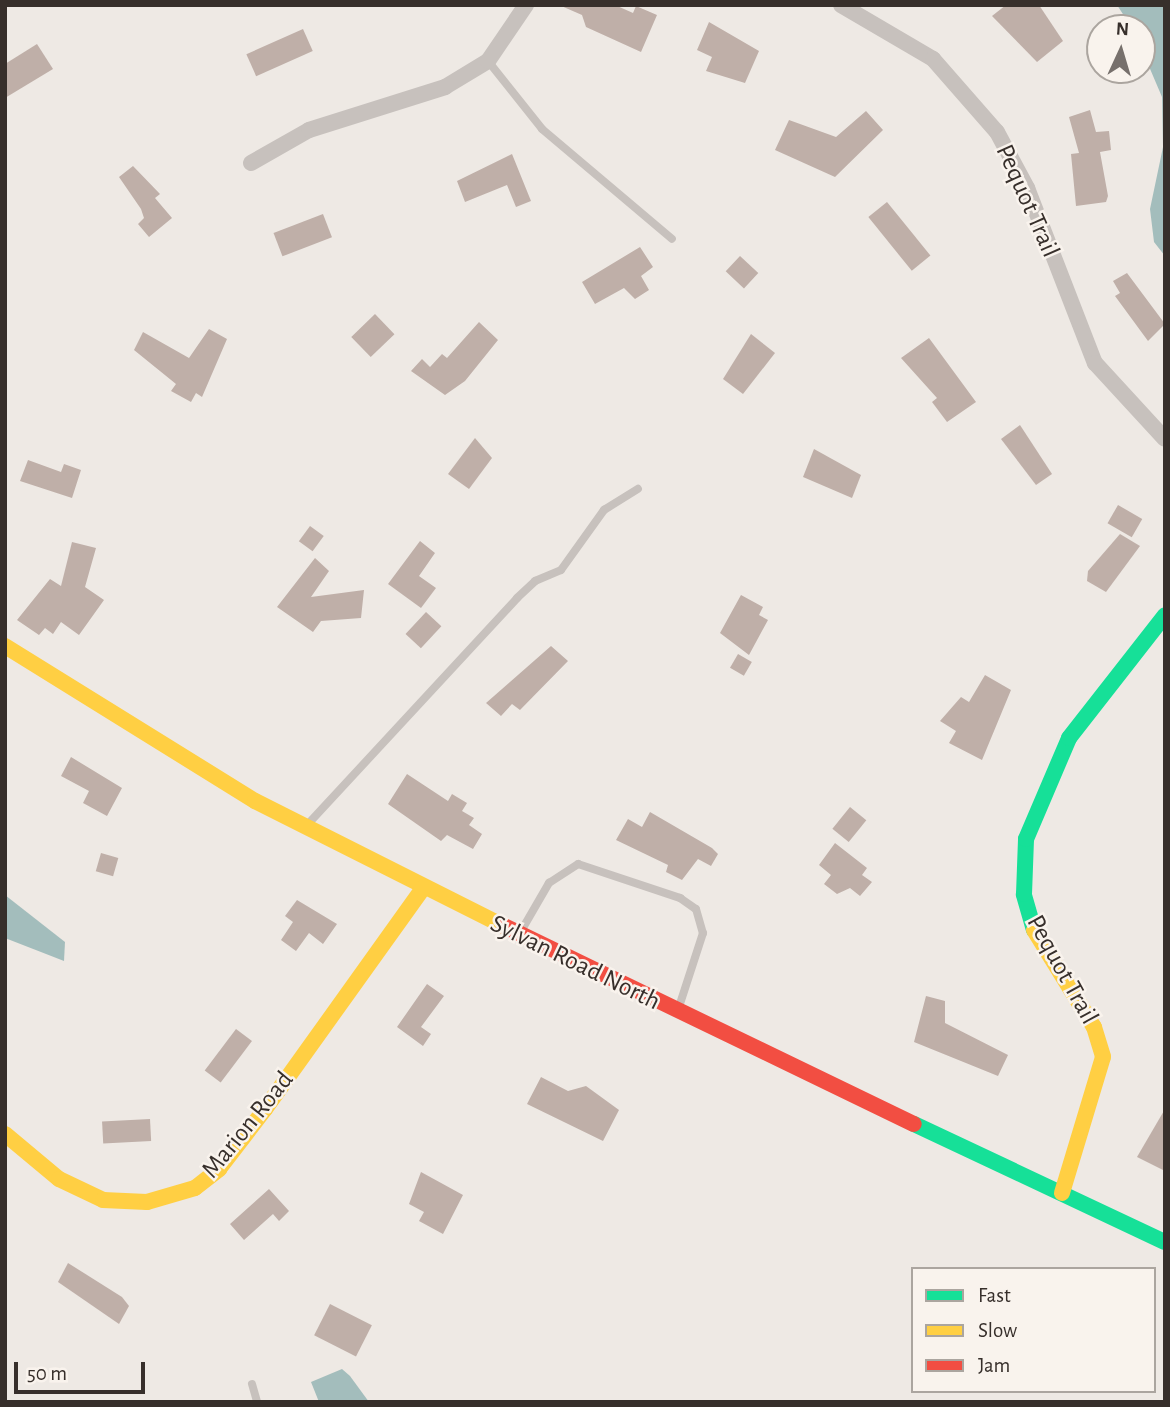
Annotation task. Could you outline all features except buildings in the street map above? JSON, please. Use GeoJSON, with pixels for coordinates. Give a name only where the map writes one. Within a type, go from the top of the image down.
{"type":"FeatureCollection","features":[{"type":"Feature","properties":{"kind":"street"},"geometry":{"type":"LineString","coordinates":[[251,163],[309,130],[445,87],[488,61],[526,5]]}},
{"type":"Feature","properties":{"kind":"street","name":"Pequot Trail"},"geometry":{"type":"LineString","coordinates":[[841,5],[933,59],[997,132],[1027,188],[1095,363],[1165,439]]}},
{"type":"Feature","properties":{"kind":"street","name":"Pequot Trail"},"geometry":{"type":"LineString","coordinates":[[1062,1193],[1103,1057],[1094,1027],[1035,932],[1024,894],[1026,839],[1069,737],[1165,615]]}},
{"type":"Feature","properties":{"kind":"street","name":"Sylvan Road North"},"geometry":{"type":"LineString","coordinates":[[5,646],[136,733],[306,827],[677,1013],[1165,1242]]}},
{"type":"Feature","properties":{"kind":"street","name":"Marion Road"},"geometry":{"type":"LineString","coordinates":[[5,1134],[59,1179],[103,1200],[147,1202],[195,1188],[219,1170],[424,887]]}},
{"type":"Feature","properties":{"kind":"lane"},"geometry":{"type":"LineString","coordinates":[[488,61],[542,130],[672,239]]}},
{"type":"Feature","properties":{"kind":"lane"},"geometry":{"type":"LineString","coordinates":[[306,827],[517,598],[535,580],[561,570],[604,510],[638,489]]}},
{"type":"Feature","properties":{"kind":"lane"},"geometry":{"type":"LineString","coordinates":[[519,935],[549,883],[578,864],[680,898],[696,909],[703,933],[677,1013]]}},
{"type":"Feature","properties":{"kind":"lane"},"geometry":{"type":"LineString","coordinates":[[252,1384],[257,1402]]}},
{"type":"Feature","properties":{"kind":"water"},"geometry":{"type":"Polygon","coordinates":[[[1117,5],[1165,5],[1165,256],[1154,242],[1150,209],[1163,147],[1162,97],[1156,83],[1156,14],[1123,14],[1117,5]]]}},
{"type":"Feature","properties":{"kind":"water"},"geometry":{"type":"Polygon","coordinates":[[[5,895],[65,942],[64,961],[5,938],[5,895]]]}},
{"type":"Feature","properties":{"kind":"water"},"geometry":{"type":"Polygon","coordinates":[[[342,1369],[369,1402],[319,1402],[311,1382],[342,1369]]]}},
{"type":"Feature","properties":{"kind":"traffic: fast"},"geometry":{"type":"LineString","coordinates":[[1034,930],[1024,894],[1026,839],[1069,738],[1165,615]]}},
{"type":"Feature","properties":{"kind":"traffic: fast"},"geometry":{"type":"LineString","coordinates":[[914,1124],[1165,1242]]}},
{"type":"Feature","properties":{"kind":"traffic: slow"},"geometry":{"type":"LineString","coordinates":[[5,646],[255,801],[504,926]]}},
{"type":"Feature","properties":{"kind":"traffic: slow"},"geometry":{"type":"LineString","coordinates":[[5,1134],[59,1179],[103,1200],[147,1202],[195,1188],[219,1169],[265,1109],[424,887]]}},
{"type":"Feature","properties":{"kind":"traffic: slow"},"geometry":{"type":"LineString","coordinates":[[1034,930],[1094,1027],[1103,1057],[1062,1193]]}},
{"type":"Feature","properties":{"kind":"traffic: jam"},"geometry":{"type":"LineString","coordinates":[[504,926],[914,1124]]}}]}
